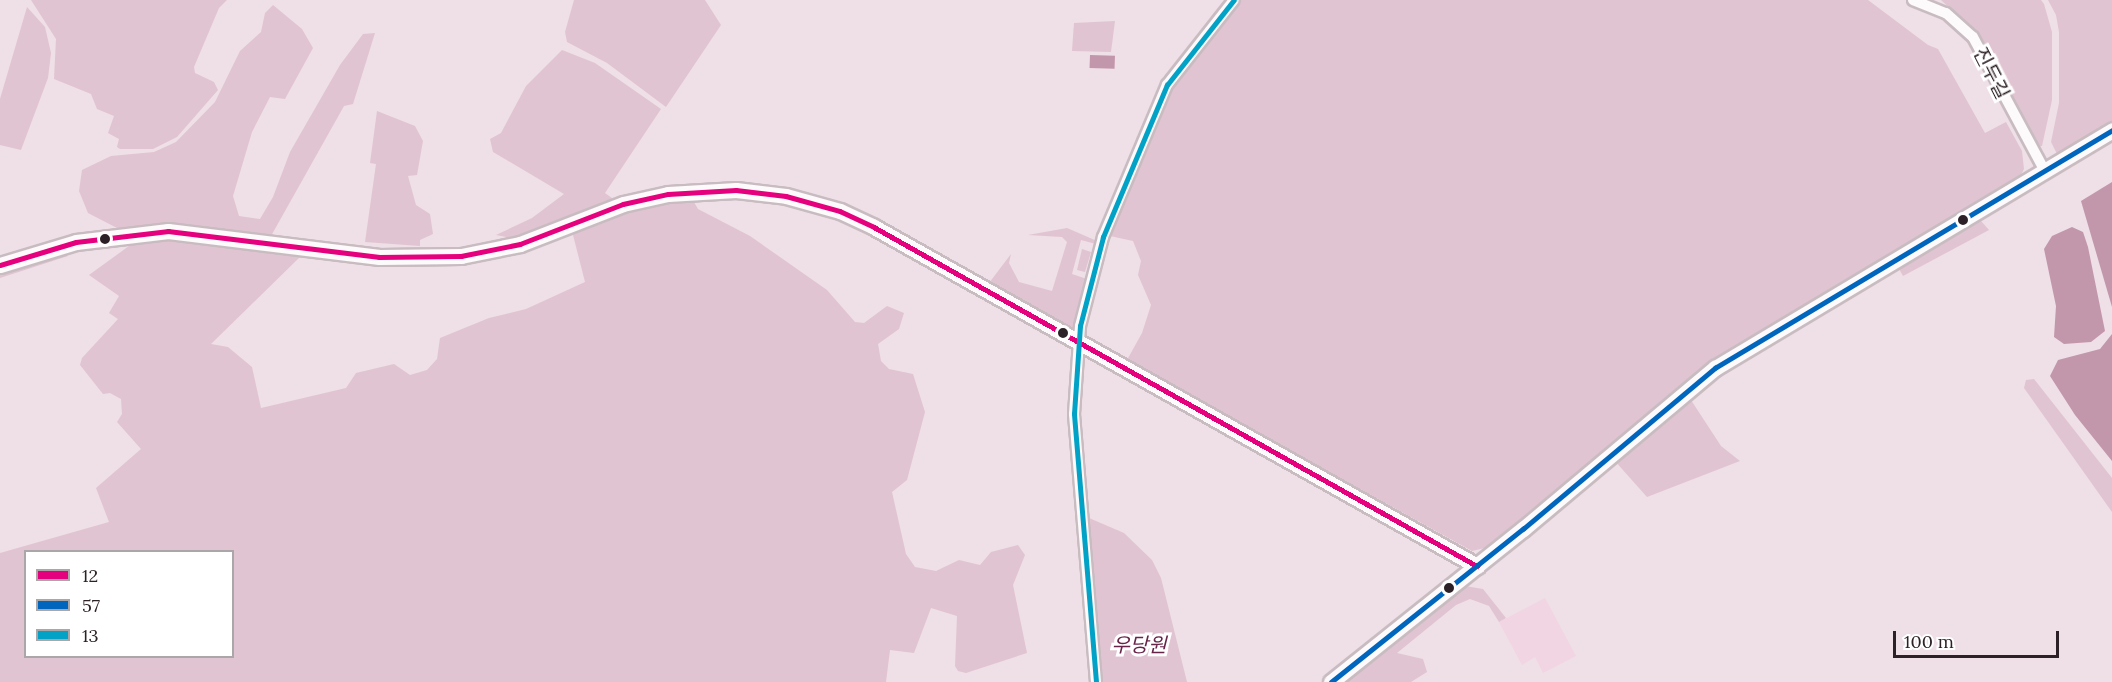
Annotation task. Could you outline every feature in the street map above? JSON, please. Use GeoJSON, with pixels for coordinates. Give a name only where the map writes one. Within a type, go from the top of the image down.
{"type":"FeatureCollection","features":[{"type":"Feature","properties":{"kind":"street"},"geometry":{"type":"LineString","coordinates":[[1096,682],[1074,414],[1078,340],[1103,237],[1162,96],[1181,63],[1234,0]]}},
{"type":"Feature","properties":{"kind":"street","name":"진두길"},"geometry":{"type":"LineString","coordinates":[[1913,0],[1946,13],[1973,37],[2046,172]]}},
{"type":"Feature","properties":{"kind":"street"},"geometry":{"type":"LineString","coordinates":[[1331,682],[1477,566],[1715,368],[2046,172],[2112,130]]}},
{"type":"Feature","properties":{"kind":"street"},"geometry":{"type":"LineString","coordinates":[[0,265],[76,242],[168,231],[379,257],[460,256],[520,244],[644,198],[709,190],[758,191],[820,204],[855,217],[1078,340],[1477,566]]}},
{"type":"Feature","properties":{"kind":"shaded area"},"geometry":{"type":"Polygon","coordinates":[[[1090,55],[1115,56],[1115,69],[1090,68],[1090,55]]]}},
{"type":"Feature","properties":{"kind":"shaded area"},"geometry":{"type":"Polygon","coordinates":[[[2112,182],[2112,307],[2081,201],[2112,182]]]}},
{"type":"Feature","properties":{"kind":"shaded area"},"geometry":{"type":"Polygon","coordinates":[[[2072,227],[2083,232],[2088,247],[2105,331],[2091,342],[2064,344],[2054,337],[2056,306],[2044,249],[2052,236],[2072,227]]]}},
{"type":"Feature","properties":{"kind":"shaded area"},"geometry":{"type":"Polygon","coordinates":[[[2112,334],[2112,461],[2075,415],[2050,376],[2058,360],[2100,349],[2112,334]]]}},
{"type":"Feature","properties":{"kind":"shaded area"},"geometry":{"type":"Polygon","coordinates":[[[1545,598],[1576,656],[1543,673],[1535,657],[1522,665],[1499,622],[1545,598]]]}},
{"type":"Feature","properties":{"kind":"green space"},"geometry":{"type":"Polygon","coordinates":[[[31,0],[227,0],[219,8],[194,67],[195,73],[214,82],[218,90],[177,137],[153,149],[120,149],[117,147],[119,139],[108,133],[114,116],[97,109],[91,94],[54,79],[56,39],[31,0]]]}},
{"type":"Feature","properties":{"kind":"green space"},"geometry":{"type":"Polygon","coordinates":[[[574,0],[705,0],[721,25],[666,107],[607,63],[567,42],[565,32],[574,0]]]}},
{"type":"Feature","properties":{"kind":"green space"},"geometry":{"type":"Polygon","coordinates":[[[1240,0],[1868,0],[1928,45],[1938,49],[1985,133],[2006,122],[2022,151],[2024,169],[2020,177],[1698,373],[1489,547],[1472,551],[1127,360],[1142,333],[1151,305],[1138,275],[1141,261],[1133,241],[1110,236],[1178,75],[1240,0]]]}},
{"type":"Feature","properties":{"kind":"green space"},"geometry":{"type":"Polygon","coordinates":[[[1941,0],[2041,0],[2044,4],[2052,32],[2052,100],[2042,146],[2037,147],[2022,124],[1977,34],[1941,0]]]}},
{"type":"Feature","properties":{"kind":"green space"},"geometry":{"type":"Polygon","coordinates":[[[2048,0],[2112,0],[2112,124],[2059,158],[2051,142],[2059,103],[2059,32],[2056,15],[2048,0]]]}},
{"type":"Feature","properties":{"kind":"green space"},"geometry":{"type":"Polygon","coordinates":[[[273,5],[302,29],[313,48],[285,99],[270,97],[252,132],[233,196],[239,216],[260,219],[273,197],[290,152],[340,65],[363,34],[375,33],[353,104],[344,106],[271,236],[181,225],[117,228],[88,213],[79,191],[82,170],[111,156],[154,152],[176,142],[215,102],[240,51],[261,32],[265,13],[273,5]]]}},
{"type":"Feature","properties":{"kind":"green space"},"geometry":{"type":"Polygon","coordinates":[[[27,7],[45,27],[51,53],[48,78],[21,150],[0,145],[0,99],[27,7]]]}},
{"type":"Feature","properties":{"kind":"green space"},"geometry":{"type":"Polygon","coordinates":[[[1115,21],[1111,52],[1072,51],[1074,23],[1115,21]]]}},
{"type":"Feature","properties":{"kind":"green space"},"geometry":{"type":"Polygon","coordinates":[[[562,50],[595,63],[661,109],[605,193],[616,201],[516,239],[496,235],[532,218],[564,194],[493,152],[490,139],[501,133],[526,86],[562,50]]]}},
{"type":"Feature","properties":{"kind":"green space"},"geometry":{"type":"Polygon","coordinates":[[[377,111],[415,126],[423,141],[417,175],[408,176],[416,205],[430,214],[433,234],[420,240],[420,246],[365,242],[376,164],[370,163],[377,111]]]}},
{"type":"Feature","properties":{"kind":"green space"},"geometry":{"type":"Polygon","coordinates":[[[691,197],[698,209],[750,236],[827,290],[855,322],[864,323],[887,306],[904,313],[899,329],[878,344],[881,361],[889,369],[913,374],[925,412],[907,480],[892,492],[906,554],[915,567],[936,571],[959,560],[980,565],[991,552],[1018,545],[1025,555],[1013,585],[1027,653],[966,673],[958,671],[955,666],[957,616],[931,608],[914,653],[890,650],[886,682],[0,682],[0,553],[109,522],[96,488],[141,449],[117,422],[122,414],[121,399],[110,393],[103,394],[80,365],[82,358],[118,319],[109,313],[119,296],[89,275],[140,238],[198,238],[302,255],[211,344],[228,347],[252,367],[261,408],[346,388],[356,373],[394,364],[410,375],[427,370],[437,359],[440,338],[489,318],[526,309],[585,282],[572,231],[627,209],[691,197]]]}},
{"type":"Feature","properties":{"kind":"green space"},"geometry":{"type":"Polygon","coordinates":[[[1974,221],[1981,221],[1989,230],[1903,276],[1898,267],[1974,221]]]}},
{"type":"Feature","properties":{"kind":"green space"},"geometry":{"type":"Polygon","coordinates":[[[1067,228],[1097,241],[1096,244],[1081,240],[1072,274],[1087,279],[1073,330],[989,283],[1011,254],[1009,263],[1019,282],[1052,291],[1067,242],[1062,237],[1028,235],[1067,228]]]}},
{"type":"Feature","properties":{"kind":"green space"},"geometry":{"type":"Polygon","coordinates":[[[1082,249],[1091,252],[1085,272],[1077,270],[1082,249]]]}},
{"type":"Feature","properties":{"kind":"green space"},"geometry":{"type":"Polygon","coordinates":[[[57,252],[68,256],[0,278],[0,271],[57,252]]]}},
{"type":"Feature","properties":{"kind":"green space"},"geometry":{"type":"Polygon","coordinates":[[[2034,379],[2112,478],[2112,512],[2024,388],[2026,380],[2034,379]]]}},
{"type":"Feature","properties":{"kind":"green space"},"geometry":{"type":"Polygon","coordinates":[[[1689,397],[1721,446],[1740,461],[1647,497],[1614,460],[1689,397]]]}},
{"type":"Feature","properties":{"kind":"green space","name":"우당원"},"geometry":{"type":"Polygon","coordinates":[[[1089,518],[1124,533],[1152,560],[1161,578],[1187,682],[1103,682],[1089,518]]]}},
{"type":"Feature","properties":{"kind":"green space"},"geometry":{"type":"Polygon","coordinates":[[[1465,586],[1483,589],[1506,618],[1499,622],[1489,606],[1470,599],[1456,605],[1397,653],[1423,659],[1427,672],[1411,682],[1346,682],[1344,678],[1465,586]]]}},
{"type":"Feature","properties":{"kind":"transit line","name":"13"},"geometry":{"type":"LineString","coordinates":[[1096,682],[1074,414],[1080,326],[1103,237],[1167,85],[1234,0]]}},
{"type":"Feature","properties":{"kind":"transit line","name":"57"},"geometry":{"type":"LineString","coordinates":[[1331,682],[1523,529],[1715,368],[2112,130]]}},
{"type":"Feature","properties":{"kind":"transit line","name":"12"},"geometry":{"type":"LineString","coordinates":[[0,265],[76,242],[168,231],[379,257],[461,256],[520,244],[623,204],[668,194],[736,190],[786,196],[840,211],[874,227],[1477,566]]}}]}
